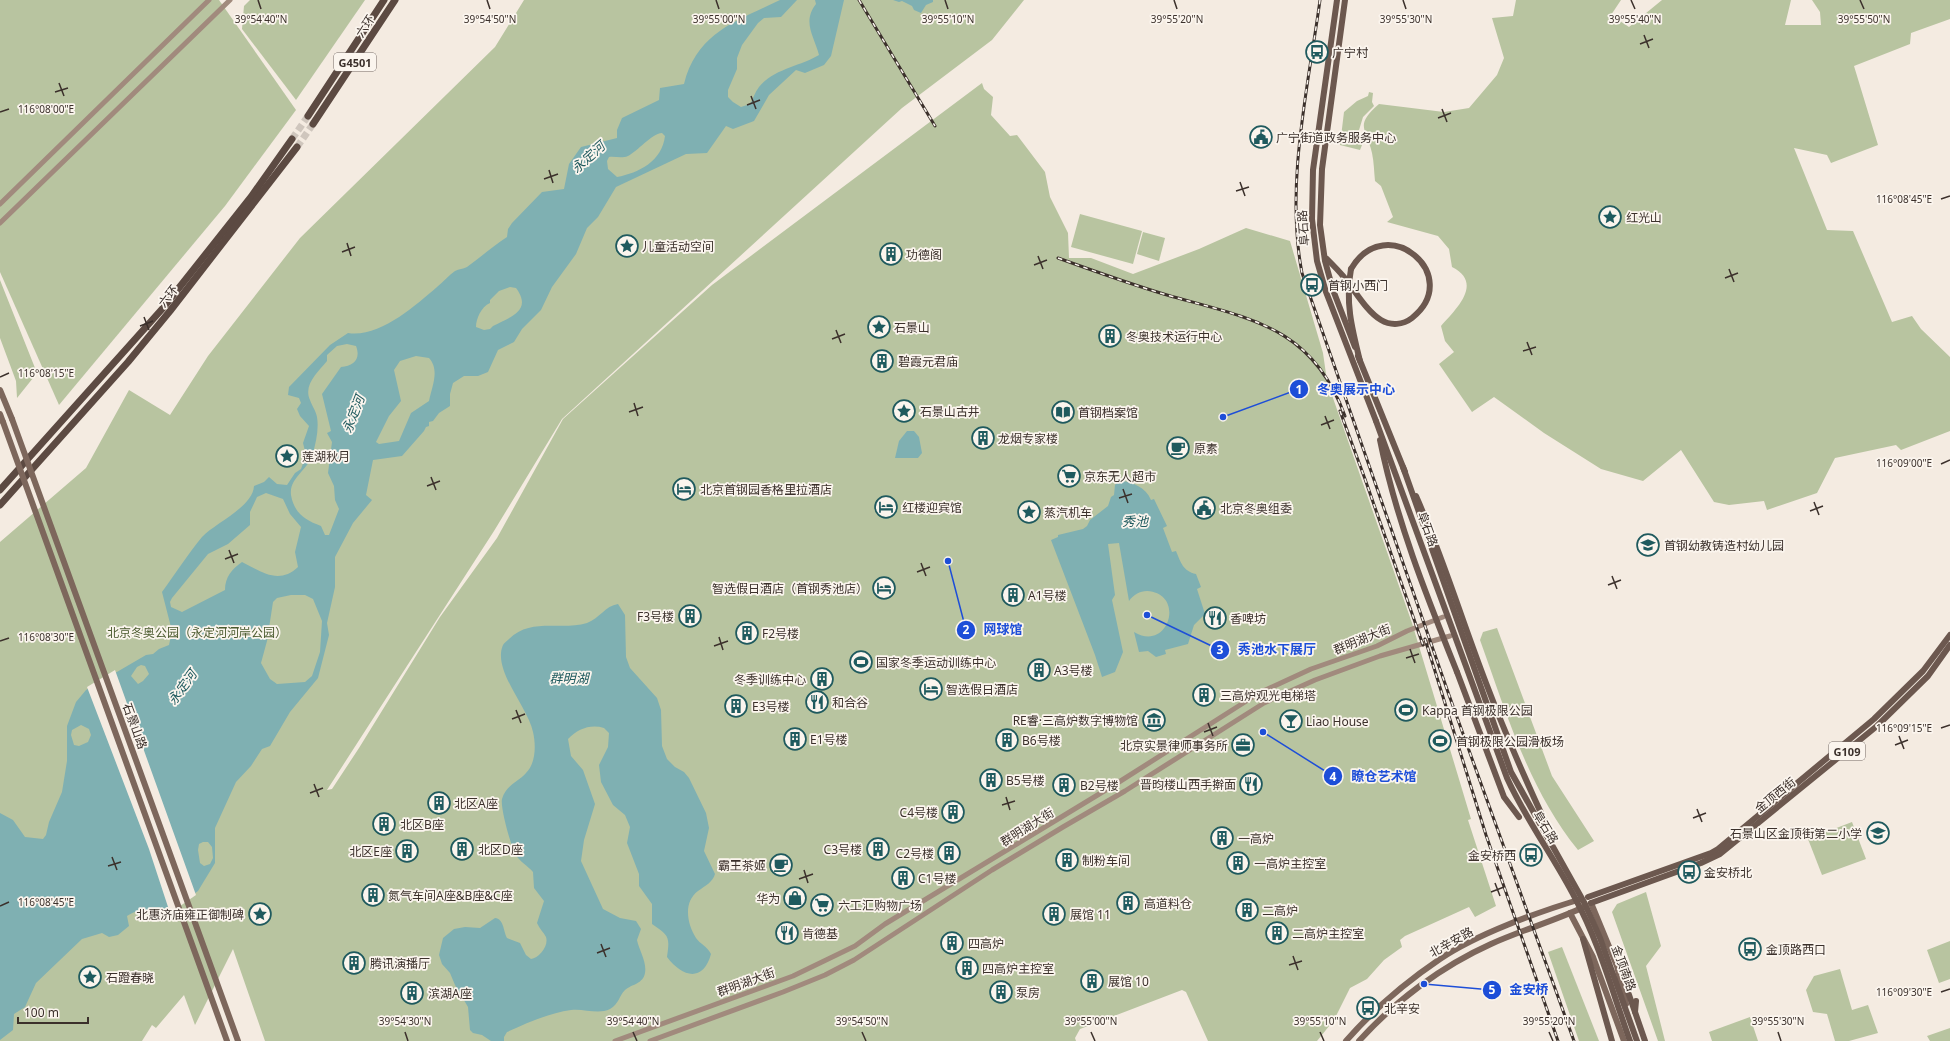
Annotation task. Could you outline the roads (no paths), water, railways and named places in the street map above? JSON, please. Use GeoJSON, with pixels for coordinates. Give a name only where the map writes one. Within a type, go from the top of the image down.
{"type":"FeatureCollection","features":[{"type":"Feature","properties":{"kind":"highway","name":"六环"},"geometry":{"type":"LineString","coordinates":[[308,116],[384,0]]}},
{"type":"Feature","properties":{"kind":"highway","name":"六环"},"geometry":{"type":"LineString","coordinates":[[314,124],[395,0]]}},
{"type":"Feature","properties":{"kind":"highway","name":"阜石路"},"geometry":{"type":"LineString","coordinates":[[1337,0],[1313,170],[1312,219],[1317,261],[1326,292],[1376,421],[1507,778],[1520,805],[1576,899],[1594,940],[1630,1041]]}},
{"type":"Feature","properties":{"kind":"highway","name":"阜石路"},"geometry":{"type":"LineString","coordinates":[[1345,0],[1322,169],[1320,225],[1325,261],[1333,290],[1403,468],[1511,772],[1585,904],[1600,938],[1638,1041]]}},
{"type":"Feature","properties":{"kind":"highway","name":"六环"},"geometry":{"type":"LineString","coordinates":[[0,490],[162,308],[251,197],[292,139]]}},
{"type":"Feature","properties":{"kind":"highway","name":"六环"},"geometry":{"type":"LineString","coordinates":[[0,505],[128,362],[170,311],[297,147]]}},
{"type":"Feature","properties":{"kind":"highway"},"geometry":{"type":"LineString","coordinates":[[1327,258],[1342,275],[1372,312],[1387,323],[1400,324],[1408,321],[1424,306],[1430,286],[1427,270],[1417,256],[1404,248],[1391,245],[1372,249],[1356,261],[1351,269],[1348,289],[1350,317],[1360,361]]}},
{"type":"Feature","properties":{"kind":"highway"},"geometry":{"type":"LineString","coordinates":[[1376,421],[1387,476],[1434,614],[1504,797],[1519,817]]}},
{"type":"Feature","properties":{"kind":"highway"},"geometry":{"type":"LineString","coordinates":[[1403,468],[1436,541],[1516,761],[1548,828]]}},
{"type":"Feature","properties":{"kind":"highway","name":"金顶西街"},"geometry":{"type":"LineString","coordinates":[[1588,897],[1711,853],[1718,849],[1850,741],[1908,687],[1923,671],[1950,635]]}},
{"type":"Feature","properties":{"kind":"highway","name":"金顶西街"},"geometry":{"type":"LineString","coordinates":[[1591,903],[1711,859],[1720,854],[1878,726],[1928,676],[1950,645]]}},
{"type":"Feature","properties":{"kind":"highway"},"geometry":{"type":"LineString","coordinates":[[1584,939],[1612,1041]]}},
{"type":"Feature","properties":{"kind":"highway"},"geometry":{"type":"LineString","coordinates":[[1620,964],[1628,992],[1646,1041]]}},
{"type":"Feature","properties":{"kind":"highway"},"geometry":{"type":"LineString","coordinates":[[1635,1012],[1636,1001]]}},
{"type":"Feature","properties":{"kind":"main road"},"geometry":{"type":"LineString","coordinates":[[0,204],[209,0]]}},
{"type":"Feature","properties":{"kind":"main road"},"geometry":{"type":"LineString","coordinates":[[0,223],[230,0]]}},
{"type":"Feature","properties":{"kind":"main road","name":"石景山路"},"geometry":{"type":"LineString","coordinates":[[0,390],[12,418],[238,1041]]}},
{"type":"Feature","properties":{"kind":"main road","name":"石景山路"},"geometry":{"type":"LineString","coordinates":[[0,414],[227,1041]]}},
{"type":"Feature","properties":{"kind":"main road","name":"群明湖大街"},"geometry":{"type":"LineString","coordinates":[[615,1041],[791,976],[855,946],[885,924],[1119,782],[1259,693],[1312,670],[1377,646],[1407,630],[1443,617]]}},
{"type":"Feature","properties":{"kind":"main road","name":"群明湖大街"},"geometry":{"type":"LineString","coordinates":[[650,1041],[783,992],[825,975],[854,960],[986,874],[1125,791],[1264,703],[1315,680],[1373,658],[1450,636]]}},
{"type":"Feature","properties":{"kind":"main road","name":"北辛安路"},"geometry":{"type":"LineString","coordinates":[[1346,1041],[1374,1011],[1441,958],[1498,930],[1557,907],[1588,897]]}},
{"type":"Feature","properties":{"kind":"main road"},"geometry":{"type":"LineString","coordinates":[[1591,903],[1620,964],[1626,1006]]}},
{"type":"Feature","properties":{"kind":"main road","name":"金顶南路"},"geometry":{"type":"LineString","coordinates":[[1591,903],[1591,911],[1638,1041]]}},
{"type":"Feature","properties":{"kind":"main road","name":"北辛安路"},"geometry":{"type":"LineString","coordinates":[[1359,1041],[1380,1018],[1402,1000],[1451,966],[1490,944],[1570,913],[1591,903]]}},
{"type":"Feature","properties":{"kind":"main road","name":"金顶南路"},"geometry":{"type":"LineString","coordinates":[[1570,913],[1593,957],[1624,1041]]}},
{"type":"Feature","properties":{"kind":"water","name":"永定河"},"geometry":{"type":"Polygon","coordinates":[[[780,0],[797,0],[781,17],[764,18],[758,23],[742,45],[737,58],[737,69],[728,90],[728,97],[741,107],[750,104],[759,87],[772,76],[819,55],[809,23],[812,11],[816,4],[815,0],[844,0],[831,56],[824,65],[805,73],[796,70],[769,95],[754,121],[733,129],[726,126],[707,153],[686,154],[616,187],[598,217],[587,228],[576,254],[552,287],[541,310],[522,329],[514,342],[498,350],[488,372],[478,376],[464,376],[453,383],[450,394],[450,406],[439,413],[433,421],[429,422],[429,426],[426,427],[402,456],[373,460],[366,495],[372,500],[353,523],[335,557],[335,587],[327,623],[329,635],[318,678],[290,712],[270,746],[262,749],[251,766],[236,782],[215,828],[215,863],[198,891],[163,916],[145,910],[132,913],[127,916],[129,926],[118,935],[109,937],[102,933],[82,939],[36,983],[25,1007],[14,1014],[13,1030],[0,1040],[0,813],[13,820],[25,837],[43,839],[46,835],[49,822],[62,792],[67,761],[67,726],[76,702],[86,690],[146,655],[153,654],[159,649],[169,645],[172,631],[162,592],[192,550],[202,537],[241,508],[252,494],[254,486],[264,482],[269,477],[277,484],[287,485],[295,473],[301,469],[306,455],[303,443],[309,426],[300,416],[297,409],[301,403],[299,398],[288,395],[289,387],[330,345],[348,333],[372,331],[396,319],[418,303],[456,270],[467,267],[507,237],[508,229],[512,223],[542,192],[564,189],[569,164],[581,147],[617,138],[617,130],[622,118],[659,100],[660,88],[684,84],[690,66],[698,52],[709,40],[734,22],[780,0]],[[662,133],[653,136],[628,156],[609,157],[607,161],[608,169],[617,177],[641,169],[648,164],[659,152],[663,145],[665,136],[662,133]],[[510,287],[499,291],[490,300],[490,303],[484,307],[478,317],[476,324],[476,327],[484,330],[490,329],[512,316],[521,308],[522,302],[521,296],[516,288],[510,287]],[[347,344],[337,346],[327,355],[327,361],[312,379],[308,389],[308,394],[318,422],[314,449],[308,464],[293,483],[291,495],[295,507],[301,515],[321,526],[325,535],[329,535],[339,509],[335,500],[334,486],[328,473],[332,442],[327,433],[331,431],[322,394],[341,367],[353,363],[358,355],[356,346],[347,344]],[[416,356],[400,361],[394,370],[401,401],[389,416],[376,442],[379,444],[399,441],[411,413],[429,401],[435,373],[429,358],[416,356]],[[266,493],[257,497],[250,512],[250,525],[228,544],[208,554],[172,598],[170,602],[171,607],[182,612],[225,590],[228,577],[242,562],[263,573],[277,576],[291,572],[298,567],[295,552],[301,527],[290,514],[283,499],[266,493]],[[291,595],[277,598],[273,602],[267,641],[261,663],[270,679],[277,684],[305,682],[312,676],[320,652],[322,621],[313,599],[305,595],[291,595]],[[141,665],[137,667],[131,676],[138,684],[149,674],[145,666],[141,665]],[[81,725],[72,730],[71,735],[74,745],[79,746],[88,742],[91,735],[89,729],[81,725]],[[208,842],[199,844],[198,850],[200,863],[204,866],[210,864],[213,858],[212,847],[208,842]]]}},
{"type":"Feature","properties":{"kind":"water"},"geometry":{"type":"Polygon","coordinates":[[[893,0],[933,0],[933,2],[926,5],[921,13],[914,10],[912,6],[902,1],[899,2],[893,0]]]}},
{"type":"Feature","properties":{"kind":"water"},"geometry":{"type":"Polygon","coordinates":[[[907,431],[914,431],[919,437],[922,453],[918,458],[895,458],[899,441],[907,431]]]}},
{"type":"Feature","properties":{"kind":"water","name":"秀池"},"geometry":{"type":"Polygon","coordinates":[[[1119,480],[1129,482],[1142,488],[1149,495],[1151,500],[1154,499],[1167,526],[1163,528],[1172,552],[1176,551],[1185,569],[1196,574],[1201,587],[1197,589],[1205,614],[1194,625],[1188,644],[1165,650],[1166,654],[1156,657],[1148,651],[1139,652],[1134,632],[1146,636],[1156,635],[1164,629],[1168,620],[1169,610],[1166,601],[1159,594],[1147,591],[1137,594],[1129,601],[1119,543],[1108,544],[1115,595],[1112,600],[1123,652],[1115,672],[1102,677],[1051,540],[1058,537],[1058,535],[1083,529],[1087,526],[1090,520],[1108,506],[1111,497],[1114,495],[1115,485],[1119,480]]]}},
{"type":"Feature","properties":{"kind":"water","name":"群明湖"},"geometry":{"type":"Polygon","coordinates":[[[618,604],[625,615],[626,657],[630,668],[657,698],[661,710],[662,746],[667,759],[675,767],[684,772],[689,778],[706,813],[709,828],[704,851],[715,874],[711,882],[693,896],[688,907],[688,913],[690,926],[696,938],[708,949],[711,954],[703,970],[692,974],[679,969],[667,957],[667,937],[662,931],[652,924],[652,904],[639,886],[639,874],[627,843],[630,827],[625,815],[613,805],[601,782],[599,765],[608,747],[609,733],[604,728],[599,727],[584,728],[576,732],[568,739],[571,756],[583,770],[595,804],[584,840],[581,861],[603,909],[620,918],[636,921],[641,929],[637,940],[644,960],[644,977],[640,982],[625,990],[615,1005],[610,1009],[605,1011],[576,1010],[555,1013],[507,1032],[504,1037],[504,1041],[491,1041],[482,1035],[473,1033],[470,1030],[468,1007],[450,973],[442,964],[439,955],[443,938],[454,929],[465,927],[480,928],[495,918],[500,920],[502,923],[507,938],[520,943],[526,955],[531,959],[543,951],[547,940],[537,923],[544,901],[534,888],[533,872],[519,859],[514,851],[506,827],[503,810],[502,799],[506,790],[529,769],[532,764],[535,748],[530,722],[506,677],[502,666],[501,655],[503,645],[518,632],[527,628],[536,626],[567,626],[587,623],[592,621],[613,605],[618,604]]]}},
{"type":"Feature","properties":{"kind":"tunnel"},"geometry":{"type":"LineString","coordinates":[[292,139],[308,116]]}},
{"type":"Feature","properties":{"kind":"tunnel"},"geometry":{"type":"LineString","coordinates":[[297,147],[313,124]]}},
{"type":"Feature","properties":{"kind":"railway"},"geometry":{"type":"LineString","coordinates":[[859,0],[935,126]]}},
{"type":"Feature","properties":{"kind":"railway"},"geometry":{"type":"LineString","coordinates":[[1320,0],[1300,136],[1297,171],[1297,240],[1302,273],[1449,695],[1574,1041]]}},
{"type":"Feature","properties":{"kind":"railway"},"geometry":{"type":"LineString","coordinates":[[1058,258],[1153,291],[1226,311],[1252,320],[1275,331],[1296,344],[1315,362],[1331,386],[1345,416]]}},
{"type":"Feature","properties":{"kind":"railway"},"geometry":{"type":"LineString","coordinates":[[1340,411],[1423,645]]}},
{"type":"Feature","properties":{"kind":"railway"},"geometry":{"type":"LineString","coordinates":[[1026,513],[1031,510]]}},
{"type":"Feature","properties":{"kind":"railway"},"geometry":{"type":"LineString","coordinates":[[1425,639],[1486,835],[1558,1041]]}},
{"type":"Feature","properties":{"kind":"place","name":"广宁村"},"geometry":{"type":"Point","coordinates":[1317,52]}},
{"type":"Feature","properties":{"kind":"place","name":"广宁街道政务服务中心"},"geometry":{"type":"Point","coordinates":[1261,137]}},
{"type":"Feature","properties":{"kind":"place","name":"红光山"},"geometry":{"type":"Point","coordinates":[1610,217]}},
{"type":"Feature","properties":{"kind":"place","name":"儿童活动空间"},"geometry":{"type":"Point","coordinates":[627,246]}},
{"type":"Feature","properties":{"kind":"place","name":"功德阁"},"geometry":{"type":"Point","coordinates":[891,254]}},
{"type":"Feature","properties":{"kind":"place","name":"首钢小西门"},"geometry":{"type":"Point","coordinates":[1312,285]}},
{"type":"Feature","properties":{"kind":"place","name":"石景山"},"geometry":{"type":"Point","coordinates":[879,327]}},
{"type":"Feature","properties":{"kind":"place","name":"冬奥技术运行中心"},"geometry":{"type":"Point","coordinates":[1110,336]}},
{"type":"Feature","properties":{"kind":"place","name":"碧霞元君庙"},"geometry":{"type":"Point","coordinates":[882,361]}},
{"type":"Feature","properties":{"kind":"place","name":"石景山古井"},"geometry":{"type":"Point","coordinates":[904,411]}},
{"type":"Feature","properties":{"kind":"place","name":"首钢档案馆"},"geometry":{"type":"Point","coordinates":[1063,412]}},
{"type":"Feature","properties":{"kind":"place","name":"冬奥展示中心"},"geometry":{"type":"Point","coordinates":[1223,417]}},
{"type":"Feature","properties":{"kind":"place","name":"龙烟专家楼"},"geometry":{"type":"Point","coordinates":[983,438]}},
{"type":"Feature","properties":{"kind":"place","name":"原素"},"geometry":{"type":"Point","coordinates":[1178,448]}},
{"type":"Feature","properties":{"kind":"place","name":"莲湖秋月"},"geometry":{"type":"Point","coordinates":[287,456]}},
{"type":"Feature","properties":{"kind":"place","name":"京东无人超市"},"geometry":{"type":"Point","coordinates":[1069,476]}},
{"type":"Feature","properties":{"kind":"place","name":"北京首钢园香格里拉酒店"},"geometry":{"type":"Point","coordinates":[684,489]}},
{"type":"Feature","properties":{"kind":"place","name":"红楼迎宾馆"},"geometry":{"type":"Point","coordinates":[886,507]}},
{"type":"Feature","properties":{"kind":"place","name":"北京冬奥组委"},"geometry":{"type":"Point","coordinates":[1204,508]}},
{"type":"Feature","properties":{"kind":"place","name":"蒸汽机车"},"geometry":{"type":"Point","coordinates":[1029,512]}},
{"type":"Feature","properties":{"kind":"place","name":"首钢幼教铸造村幼儿园"},"geometry":{"type":"Point","coordinates":[1648,545]}},
{"type":"Feature","properties":{"kind":"place","name":"网球馆"},"geometry":{"type":"Point","coordinates":[948,561]}},
{"type":"Feature","properties":{"kind":"place","name":"智选假日酒店（首钢秀池店）"},"geometry":{"type":"Point","coordinates":[884,588]}},
{"type":"Feature","properties":{"kind":"place","name":"A1号楼"},"geometry":{"type":"Point","coordinates":[1013,595]}},
{"type":"Feature","properties":{"kind":"place","name":"秀池水下展厅"},"geometry":{"type":"Point","coordinates":[1147,615]}},
{"type":"Feature","properties":{"kind":"place","name":"F3号楼"},"geometry":{"type":"Point","coordinates":[690,616]}},
{"type":"Feature","properties":{"kind":"place","name":"香啤坊"},"geometry":{"type":"Point","coordinates":[1215,618]}},
{"type":"Feature","properties":{"kind":"place","name":"F2号楼"},"geometry":{"type":"Point","coordinates":[747,633]}},
{"type":"Feature","properties":{"kind":"place","name":"国家冬季运动训练中心"},"geometry":{"type":"Point","coordinates":[861,662]}},
{"type":"Feature","properties":{"kind":"place","name":"A3号楼"},"geometry":{"type":"Point","coordinates":[1039,670]}},
{"type":"Feature","properties":{"kind":"place","name":"冬季训练中心"},"geometry":{"type":"Point","coordinates":[822,679]}},
{"type":"Feature","properties":{"kind":"place","name":"智选假日酒店"},"geometry":{"type":"Point","coordinates":[931,689]}},
{"type":"Feature","properties":{"kind":"place","name":"三高炉观光电梯塔"},"geometry":{"type":"Point","coordinates":[1204,695]}},
{"type":"Feature","properties":{"kind":"place","name":"和合谷"},"geometry":{"type":"Point","coordinates":[817,702]}},
{"type":"Feature","properties":{"kind":"place","name":"E3号楼"},"geometry":{"type":"Point","coordinates":[736,706]}},
{"type":"Feature","properties":{"kind":"place","name":"Kappa 首钢极限公园"},"geometry":{"type":"Point","coordinates":[1406,710]}},
{"type":"Feature","properties":{"kind":"place","name":"RE睿·三高炉数字博物馆"},"geometry":{"type":"Point","coordinates":[1154,720]}},
{"type":"Feature","properties":{"kind":"place","name":"Liao House"},"geometry":{"type":"Point","coordinates":[1291,721]}},
{"type":"Feature","properties":{"kind":"place","name":"瞭仓艺术馆"},"geometry":{"type":"Point","coordinates":[1263,732]}},
{"type":"Feature","properties":{"kind":"place","name":"E1号楼"},"geometry":{"type":"Point","coordinates":[795,739]}},
{"type":"Feature","properties":{"kind":"place","name":"B6号楼"},"geometry":{"type":"Point","coordinates":[1007,740]}},
{"type":"Feature","properties":{"kind":"place","name":"首钢极限公园滑板场"},"geometry":{"type":"Point","coordinates":[1440,741]}},
{"type":"Feature","properties":{"kind":"place","name":"北京实景律师事务所"},"geometry":{"type":"Point","coordinates":[1243,745]}},
{"type":"Feature","properties":{"kind":"place","name":"B5号楼"},"geometry":{"type":"Point","coordinates":[991,780]}},
{"type":"Feature","properties":{"kind":"place","name":"晋昀楼山西手擀面"},"geometry":{"type":"Point","coordinates":[1251,784]}},
{"type":"Feature","properties":{"kind":"place","name":"B2号楼"},"geometry":{"type":"Point","coordinates":[1064,785]}},
{"type":"Feature","properties":{"kind":"place","name":"北区A座"},"geometry":{"type":"Point","coordinates":[439,803]}},
{"type":"Feature","properties":{"kind":"place","name":"C4号楼"},"geometry":{"type":"Point","coordinates":[953,812]}},
{"type":"Feature","properties":{"kind":"place","name":"北区B座"},"geometry":{"type":"Point","coordinates":[384,824]}},
{"type":"Feature","properties":{"kind":"place","name":"石景山区金顶街第二小学"},"geometry":{"type":"Point","coordinates":[1878,833]}},
{"type":"Feature","properties":{"kind":"place","name":"一高炉"},"geometry":{"type":"Point","coordinates":[1222,838]}},
{"type":"Feature","properties":{"kind":"place","name":"北区D座"},"geometry":{"type":"Point","coordinates":[462,849]}},
{"type":"Feature","properties":{"kind":"place","name":"C3号楼"},"geometry":{"type":"Point","coordinates":[878,849]}},
{"type":"Feature","properties":{"kind":"place","name":"北区E座"},"geometry":{"type":"Point","coordinates":[407,851]}},
{"type":"Feature","properties":{"kind":"place","name":"C2号楼"},"geometry":{"type":"Point","coordinates":[949,853]}},
{"type":"Feature","properties":{"kind":"place","name":"金安桥西"},"geometry":{"type":"Point","coordinates":[1531,855]}},
{"type":"Feature","properties":{"kind":"place","name":"制粉车间"},"geometry":{"type":"Point","coordinates":[1067,860]}},
{"type":"Feature","properties":{"kind":"place","name":"一高炉主控室"},"geometry":{"type":"Point","coordinates":[1238,863]}},
{"type":"Feature","properties":{"kind":"place","name":"霸王茶姬"},"geometry":{"type":"Point","coordinates":[781,865]}},
{"type":"Feature","properties":{"kind":"place","name":"金安桥北"},"geometry":{"type":"Point","coordinates":[1689,872]}},
{"type":"Feature","properties":{"kind":"place","name":"C1号楼"},"geometry":{"type":"Point","coordinates":[903,878]}},
{"type":"Feature","properties":{"kind":"place","name":"氮气车间A座&B座&C座"},"geometry":{"type":"Point","coordinates":[373,895]}},
{"type":"Feature","properties":{"kind":"place","name":"华为"},"geometry":{"type":"Point","coordinates":[795,898]}},
{"type":"Feature","properties":{"kind":"place","name":"高道料仓"},"geometry":{"type":"Point","coordinates":[1128,903]}},
{"type":"Feature","properties":{"kind":"place","name":"六工汇购物广场"},"geometry":{"type":"Point","coordinates":[822,905]}},
{"type":"Feature","properties":{"kind":"place","name":"二高炉"},"geometry":{"type":"Point","coordinates":[1247,910]}},
{"type":"Feature","properties":{"kind":"place","name":"北惠济庙雍正御制碑"},"geometry":{"type":"Point","coordinates":[260,914]}},
{"type":"Feature","properties":{"kind":"place","name":"展馆 11"},"geometry":{"type":"Point","coordinates":[1054,914]}},
{"type":"Feature","properties":{"kind":"place","name":"肯德基"},"geometry":{"type":"Point","coordinates":[787,933]}},
{"type":"Feature","properties":{"kind":"place","name":"二高炉主控室"},"geometry":{"type":"Point","coordinates":[1277,933]}},
{"type":"Feature","properties":{"kind":"place","name":"四高炉"},"geometry":{"type":"Point","coordinates":[952,943]}},
{"type":"Feature","properties":{"kind":"place","name":"金顶路西口"},"geometry":{"type":"Point","coordinates":[1750,949]}},
{"type":"Feature","properties":{"kind":"place","name":"腾讯演播厅"},"geometry":{"type":"Point","coordinates":[354,963]}},
{"type":"Feature","properties":{"kind":"place","name":"四高炉主控室"},"geometry":{"type":"Point","coordinates":[967,968]}},
{"type":"Feature","properties":{"kind":"place","name":"石蹬春晓"},"geometry":{"type":"Point","coordinates":[90,977]}},
{"type":"Feature","properties":{"kind":"place","name":"展馆 10"},"geometry":{"type":"Point","coordinates":[1092,981]}},
{"type":"Feature","properties":{"kind":"place","name":"金安桥"},"geometry":{"type":"Point","coordinates":[1424,984]}},
{"type":"Feature","properties":{"kind":"place","name":"泵房"},"geometry":{"type":"Point","coordinates":[1001,992]}},
{"type":"Feature","properties":{"kind":"place","name":"滨湖A座"},"geometry":{"type":"Point","coordinates":[412,993]}},
{"type":"Feature","properties":{"kind":"place","name":"北辛安"},"geometry":{"type":"Point","coordinates":[1368,1008]}},
{"type":"Feature","properties":{"kind":"park label","name":"北京冬奥公园（永定河河岸公园）"},"geometry":{"type":"Point","coordinates":[197,632]}}]}
